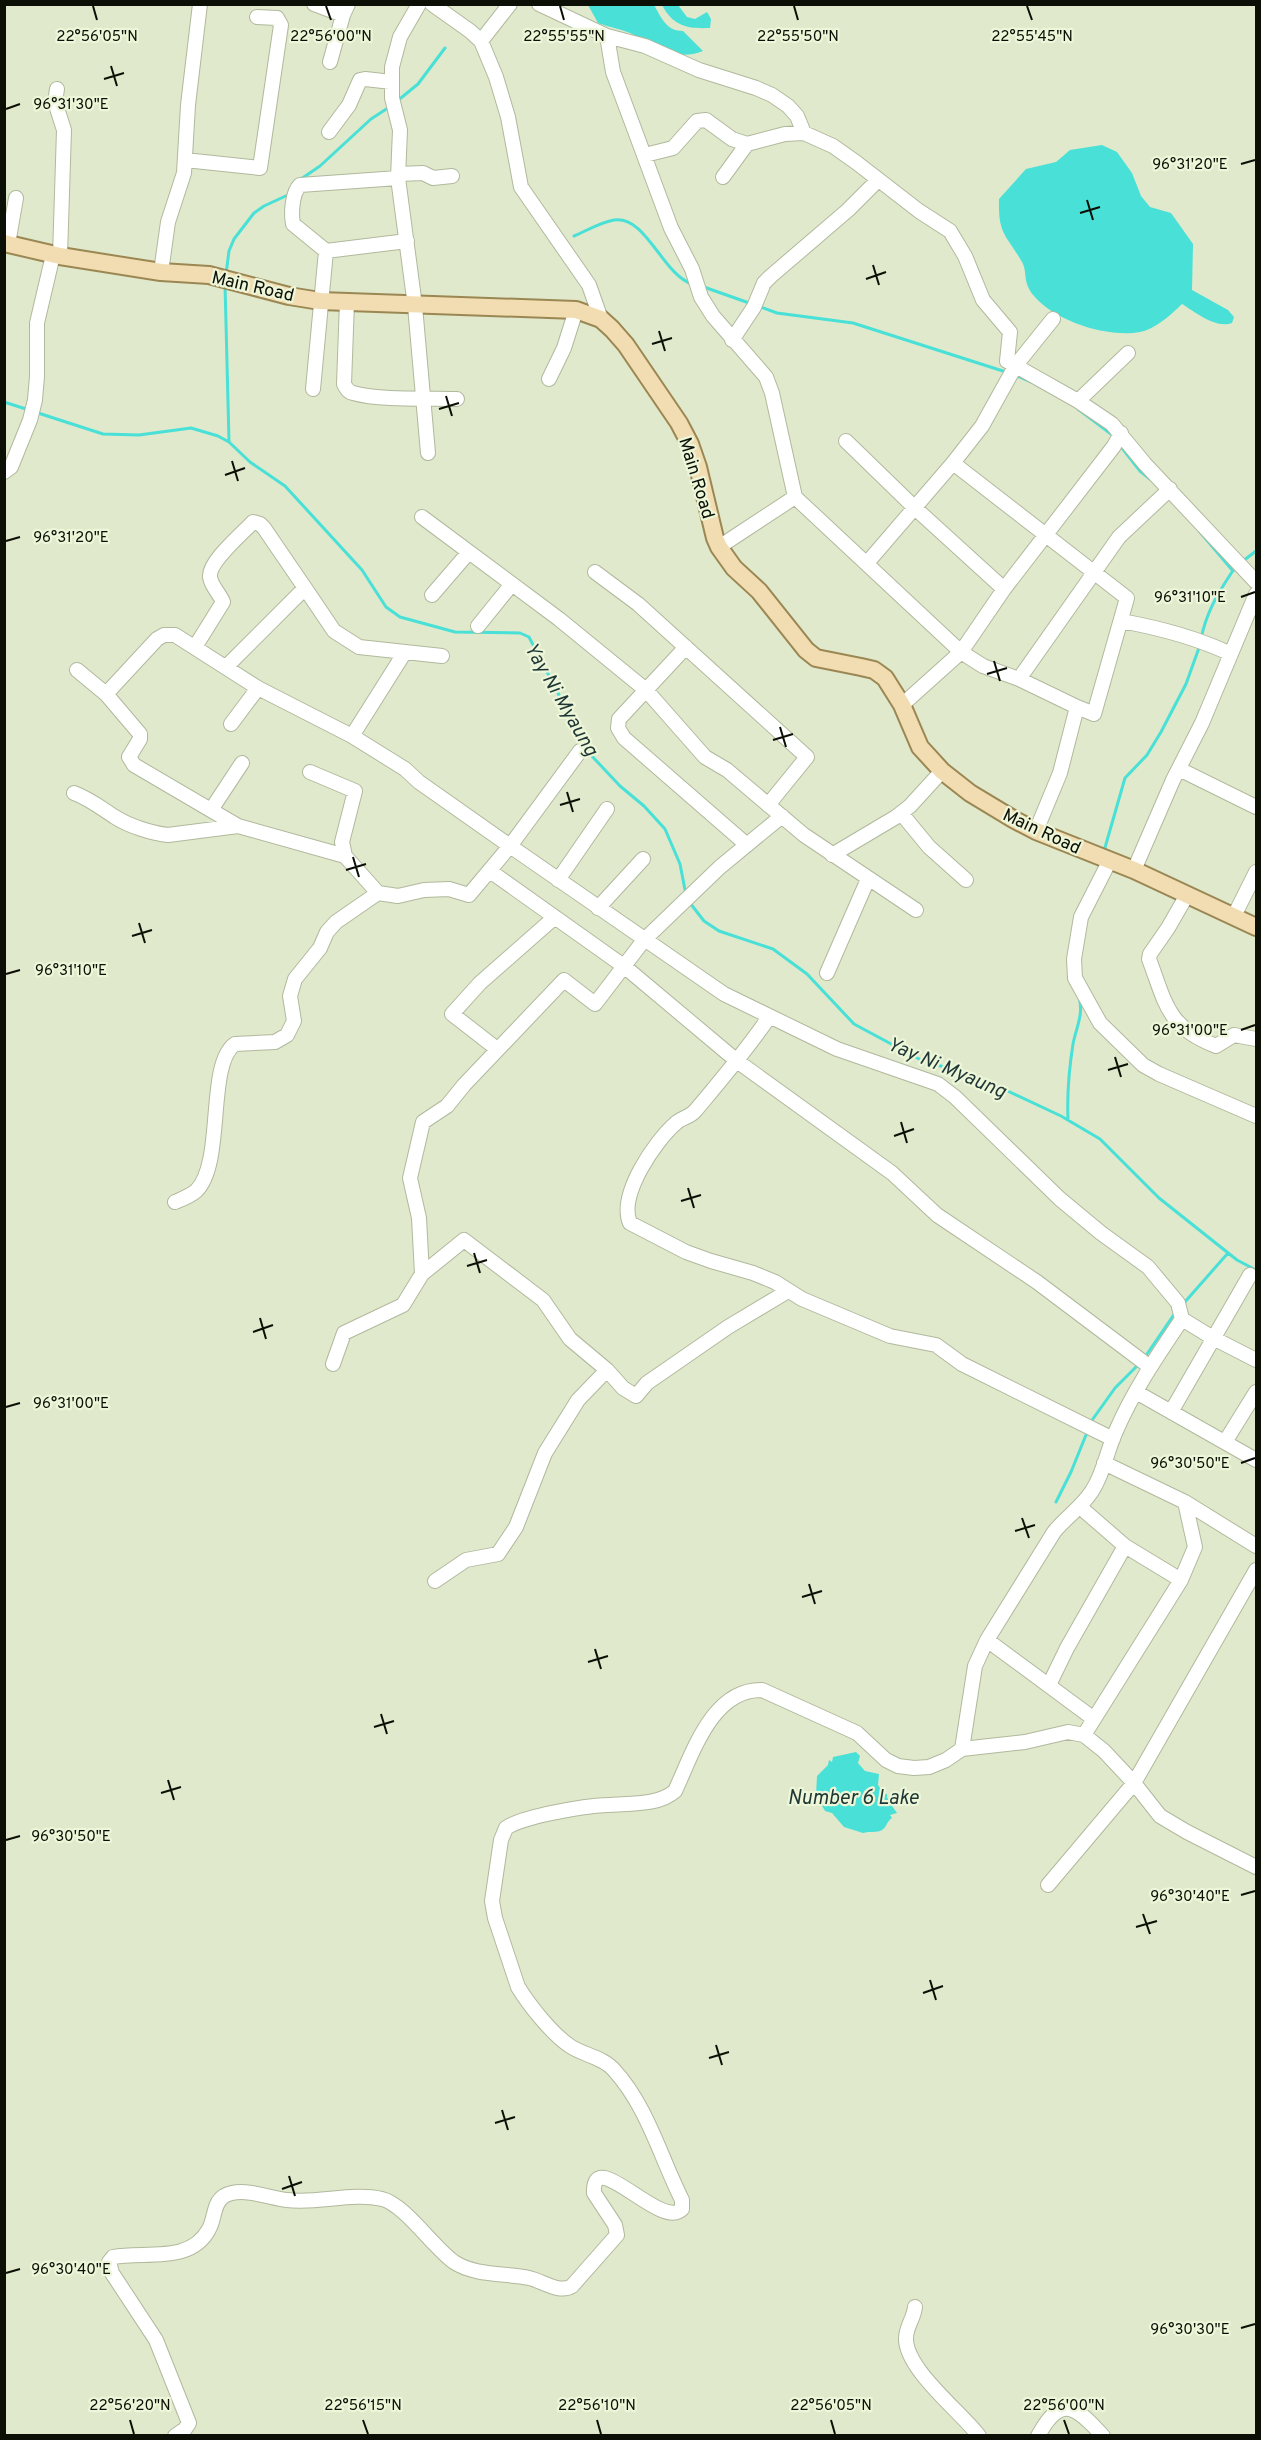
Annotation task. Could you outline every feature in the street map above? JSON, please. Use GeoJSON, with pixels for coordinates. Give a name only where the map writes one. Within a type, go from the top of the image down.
{"type":"FeatureCollection","features":[{"type":"Feature","properties":{"kind":"main road","name":"Main Road"},"geometry":{"type":"LineString","coordinates":[[6,244],[57,256],[161,272],[209,275],[289,296],[320,301],[576,310],[601,319],[626,345],[680,423],[690,444],[719,547],[734,568],[759,591],[806,650],[816,658],[874,670],[885,678],[902,705],[920,747],[942,771],[970,793],[1036,831],[1109,862],[1134,870],[1257,927]]}},
{"type":"Feature","properties":{"kind":"street"},"geometry":{"type":"LineString","coordinates":[[161,272],[168,222],[184,173],[188,105],[200,4]]}},
{"type":"Feature","properties":{"kind":"street"},"geometry":{"type":"LineString","coordinates":[[314,4],[345,10],[330,62]]}},
{"type":"Feature","properties":{"kind":"street"},"geometry":{"type":"LineString","coordinates":[[419,4],[400,37],[392,67],[392,82],[400,130],[399,176],[415,306],[428,453]]}},
{"type":"Feature","properties":{"kind":"street"},"geometry":{"type":"LineString","coordinates":[[432,4],[481,41],[496,77],[508,117],[521,187],[589,285],[601,319]]}},
{"type":"Feature","properties":{"kind":"street"},"geometry":{"type":"LineString","coordinates":[[491,27],[499,4]]}},
{"type":"Feature","properties":{"kind":"street"},"geometry":{"type":"LineString","coordinates":[[481,41],[510,4]]}},
{"type":"Feature","properties":{"kind":"street"},"geometry":{"type":"LineString","coordinates":[[538,4],[607,36],[645,46],[699,70],[772,95],[788,106],[797,116],[804,133]]}},
{"type":"Feature","properties":{"kind":"street"},"geometry":{"type":"LineString","coordinates":[[185,160],[260,168],[281,25],[278,18],[257,17]]}},
{"type":"Feature","properties":{"kind":"street"},"geometry":{"type":"LineString","coordinates":[[607,36],[613,72],[671,228],[713,316],[766,377],[772,393],[795,497],[961,652],[983,666],[1019,679],[1094,714],[1127,598],[953,463]]}},
{"type":"Feature","properties":{"kind":"street"},"geometry":{"type":"LineString","coordinates":[[329,132],[349,105],[360,80],[392,82]]}},
{"type":"Feature","properties":{"kind":"street"},"geometry":{"type":"LineString","coordinates":[[4,472],[11,467],[30,420],[35,400],[37,323],[57,256],[64,130],[55,102],[57,89]]}},
{"type":"Feature","properties":{"kind":"street"},"geometry":{"type":"LineString","coordinates":[[645,155],[673,148],[697,121],[701,120],[706,120],[732,139],[747,144],[785,134],[804,133],[833,146],[950,231],[965,256],[983,300],[1010,332],[1007,361],[1013,371],[1078,401],[1145,464],[1167,492],[1257,582]]}},
{"type":"Feature","properties":{"kind":"street"},"geometry":{"type":"LineString","coordinates":[[723,177],[747,144]]}},
{"type":"Feature","properties":{"kind":"street"},"geometry":{"type":"LineString","coordinates":[[407,241],[326,251],[293,224],[292,211],[296,189],[300,185],[423,173],[433,178],[452,176]]}},
{"type":"Feature","properties":{"kind":"street"},"geometry":{"type":"LineString","coordinates":[[732,339],[755,304],[764,283],[848,210],[878,180]]}},
{"type":"Feature","properties":{"kind":"street"},"geometry":{"type":"LineString","coordinates":[[6,244],[16,198]]}},
{"type":"Feature","properties":{"kind":"street"},"geometry":{"type":"LineString","coordinates":[[313,390],[326,251]]}},
{"type":"Feature","properties":{"kind":"street"},"geometry":{"type":"LineString","coordinates":[[347,302],[344,384],[347,390],[351,393],[457,399]]}},
{"type":"Feature","properties":{"kind":"street"},"geometry":{"type":"LineString","coordinates":[[549,379],[564,348],[576,310]]}},
{"type":"Feature","properties":{"kind":"street"},"geometry":{"type":"LineString","coordinates":[[867,563],[982,426],[1013,371],[1053,319]]}},
{"type":"Feature","properties":{"kind":"street"},"geometry":{"type":"LineString","coordinates":[[1078,401],[1128,353]]}},
{"type":"Feature","properties":{"kind":"street"},"geometry":{"type":"LineString","coordinates":[[902,705],[961,652],[1004,589],[1118,440]]}},
{"type":"Feature","properties":{"kind":"street"},"geometry":{"type":"LineString","coordinates":[[846,441],[1004,589]]}},
{"type":"Feature","properties":{"kind":"street"},"geometry":{"type":"LineString","coordinates":[[1019,679],[1093,572],[1126,529],[1167,492]]}},
{"type":"Feature","properties":{"kind":"street"},"geometry":{"type":"LineString","coordinates":[[719,547],[795,497]]}},
{"type":"Feature","properties":{"kind":"street"},"geometry":{"type":"LineString","coordinates":[[423,517],[559,619],[646,690],[705,757],[727,770],[832,855],[916,910]]}},
{"type":"Feature","properties":{"kind":"street"},"geometry":{"type":"LineString","coordinates":[[195,647],[223,602],[212,582],[210,571],[215,562],[253,522],[264,528],[334,630],[359,647],[442,656]]}},
{"type":"Feature","properties":{"kind":"street"},"geometry":{"type":"LineString","coordinates":[[432,595],[469,552]]}},
{"type":"Feature","properties":{"kind":"street"},"geometry":{"type":"LineString","coordinates":[[595,572],[638,604],[807,757],[768,805]]}},
{"type":"Feature","properties":{"kind":"street"},"geometry":{"type":"LineString","coordinates":[[478,626],[512,584]]}},
{"type":"Feature","properties":{"kind":"street"},"geometry":{"type":"LineString","coordinates":[[227,666],[305,588]]}},
{"type":"Feature","properties":{"kind":"street"},"geometry":{"type":"LineString","coordinates":[[1134,870],[1202,723],[1257,594]]}},
{"type":"Feature","properties":{"kind":"street"},"geometry":{"type":"LineString","coordinates":[[1121,621],[1167,630],[1201,640],[1231,654]]}},
{"type":"Feature","properties":{"kind":"street"},"geometry":{"type":"LineString","coordinates":[[106,694],[158,639],[164,635],[175,635],[227,666],[258,688],[352,736],[405,769],[558,880],[724,994],[837,1048],[938,1084],[955,1097],[1060,1199],[1101,1233],[1148,1267],[1178,1303],[1182,1319],[1213,1338],[1257,1360]]}},
{"type":"Feature","properties":{"kind":"street"},"geometry":{"type":"LineString","coordinates":[[686,647],[618,719],[618,728],[624,738],[747,845]]}},
{"type":"Feature","properties":{"kind":"street"},"geometry":{"type":"LineString","coordinates":[[352,736],[405,652]]}},
{"type":"Feature","properties":{"kind":"street"},"geometry":{"type":"LineString","coordinates":[[77,670],[106,694],[140,734],[140,739],[129,758],[131,761],[238,826],[345,856],[378,893],[398,896],[424,890],[449,889],[469,895],[510,846],[580,751]]}},
{"type":"Feature","properties":{"kind":"street"},"geometry":{"type":"LineString","coordinates":[[231,724],[258,688]]}},
{"type":"Feature","properties":{"kind":"street"},"geometry":{"type":"LineString","coordinates":[[1036,831],[1060,773],[1077,707]]}},
{"type":"Feature","properties":{"kind":"street"},"geometry":{"type":"LineString","coordinates":[[211,810],[242,764]]}},
{"type":"Feature","properties":{"kind":"street"},"geometry":{"type":"LineString","coordinates":[[1179,770],[1257,807]]}},
{"type":"Feature","properties":{"kind":"street"},"geometry":{"type":"LineString","coordinates":[[832,855],[901,813],[942,771]]}},
{"type":"Feature","properties":{"kind":"street"},"geometry":{"type":"LineString","coordinates":[[310,772],[355,791],[342,836],[345,856]]}},
{"type":"Feature","properties":{"kind":"street"},"geometry":{"type":"LineString","coordinates":[[74,793],[90,799],[117,819],[157,834],[168,836],[238,826]]}},
{"type":"Feature","properties":{"kind":"street"},"geometry":{"type":"LineString","coordinates":[[558,880],[607,809]]}},
{"type":"Feature","properties":{"kind":"street"},"geometry":{"type":"LineString","coordinates":[[901,813],[929,848],[966,880]]}},
{"type":"Feature","properties":{"kind":"street"},"geometry":{"type":"LineString","coordinates":[[422,1274],[419,1218],[410,1178],[423,1122],[447,1106],[497,1049],[564,980],[595,1004],[644,940],[689,896],[782,816]]}},
{"type":"Feature","properties":{"kind":"street"},"geometry":{"type":"LineString","coordinates":[[598,908],[643,859]]}},
{"type":"Feature","properties":{"kind":"street"},"geometry":{"type":"LineString","coordinates":[[1109,862],[1081,917],[1074,959],[1075,978],[1100,1023],[1143,1065],[1257,1116]]}},
{"type":"Feature","properties":{"kind":"street"},"geometry":{"type":"LineString","coordinates":[[490,871],[625,967],[737,1061],[892,1173],[937,1215],[1037,1282],[1150,1367]]}},
{"type":"Feature","properties":{"kind":"street"},"geometry":{"type":"LineString","coordinates":[[1234,916],[1257,872]]}},
{"type":"Feature","properties":{"kind":"street"},"geometry":{"type":"LineString","coordinates":[[827,973],[868,879]]}},
{"type":"Feature","properties":{"kind":"street"},"geometry":{"type":"LineString","coordinates":[[175,1202],[197,1190],[209,1170],[216,1104],[228,1052],[235,1044],[274,1042],[287,1035],[294,1021],[290,996],[295,979],[321,948],[327,932],[336,922],[378,893]]}},
{"type":"Feature","properties":{"kind":"street"},"geometry":{"type":"LineString","coordinates":[[1187,895],[1149,959],[1166,1007],[1181,1027],[1216,1046],[1234,1035],[1257,1039]]}},
{"type":"Feature","properties":{"kind":"street"},"geometry":{"type":"LineString","coordinates":[[497,1049],[452,1014],[480,983],[555,917]]}},
{"type":"Feature","properties":{"kind":"street"},"geometry":{"type":"LineString","coordinates":[[769,1017],[737,1061],[731,1065],[692,1114],[677,1122],[663,1138],[635,1180],[628,1198],[627,1216],[630,1223],[686,1252],[753,1273],[802,1299],[890,1336],[936,1345],[962,1364],[1113,1439]]}},
{"type":"Feature","properties":{"kind":"street"},"geometry":{"type":"LineString","coordinates":[[333,1364],[344,1334],[403,1305],[422,1274],[464,1240],[543,1300],[570,1338],[607,1370],[623,1388],[636,1396],[656,1377],[728,1327],[788,1290]]}},
{"type":"Feature","properties":{"kind":"street"},"geometry":{"type":"LineString","coordinates":[[1171,1412],[1250,1275]]}},
{"type":"Feature","properties":{"kind":"street"},"geometry":{"type":"LineString","coordinates":[[962,1749],[971,1682],[975,1666],[987,1640],[1054,1532],[1066,1517],[1080,1508],[1093,1489],[1113,1439],[1136,1392],[1182,1319]]}},
{"type":"Feature","properties":{"kind":"street"},"geometry":{"type":"LineString","coordinates":[[435,1581],[466,1560],[498,1554],[516,1527],[544,1454],[578,1400],[607,1370]]}},
{"type":"Feature","properties":{"kind":"street"},"geometry":{"type":"LineString","coordinates":[[1136,1392],[1257,1460]]}},
{"type":"Feature","properties":{"kind":"street"},"geometry":{"type":"LineString","coordinates":[[1225,1442],[1257,1392]]}},
{"type":"Feature","properties":{"kind":"street"},"geometry":{"type":"LineString","coordinates":[[1104,1463],[1185,1502],[1257,1546]]}},
{"type":"Feature","properties":{"kind":"street"},"geometry":{"type":"LineString","coordinates":[[1084,1735],[1181,1580],[1195,1547],[1185,1502]]}},
{"type":"Feature","properties":{"kind":"street"},"geometry":{"type":"LineString","coordinates":[[1080,1508],[1125,1545],[1181,1580]]}},
{"type":"Feature","properties":{"kind":"street"},"geometry":{"type":"LineString","coordinates":[[1049,1685],[1067,1648],[1125,1545]]}},
{"type":"Feature","properties":{"kind":"street"},"geometry":{"type":"LineString","coordinates":[[1048,1885],[1134,1783],[1257,1570]]}},
{"type":"Feature","properties":{"kind":"street"},"geometry":{"type":"LineString","coordinates":[[987,1640],[1094,1719]]}},
{"type":"Feature","properties":{"kind":"street"},"geometry":{"type":"LineString","coordinates":[[175,2436],[185,2429],[189,2422],[178,2392],[156,2340],[112,2273],[109,2262],[113,2257],[172,2253],[194,2245],[209,2229],[218,2203],[226,2195],[240,2193],[298,2201],[384,2199],[398,2209],[456,2263],[484,2272],[529,2278],[563,2289],[572,2286],[610,2246],[617,2235],[615,2225],[594,2193],[598,2181],[606,2178],[612,2179],[640,2199],[670,2214],[675,2214],[682,2209],[682,2200],[631,2091],[608,2064],[568,2045],[524,1997],[518,1987],[495,1918],[492,1902],[501,1840],[506,1828],[537,1817],[598,1805],[653,1801],[669,1796],[675,1791],[704,1731],[722,1708],[737,1694],[750,1690],[762,1690],[857,1734],[886,1760],[898,1766],[914,1768],[929,1767],[946,1760],[962,1749],[1025,1742],[1068,1732],[1084,1735],[1104,1751],[1134,1783],[1160,1816],[1187,1833],[1257,1867]]}},
{"type":"Feature","properties":{"kind":"street"},"geometry":{"type":"LineString","coordinates":[[915,2307],[906,2338],[909,2350],[932,2386],[967,2420],[979,2436]]}},
{"type":"Feature","properties":{"kind":"street"},"geometry":{"type":"LineString","coordinates":[[1038,2436],[1057,2411],[1066,2408],[1074,2409],[1085,2416],[1103,2436]]}},
{"type":"Feature","properties":{"kind":"water"},"geometry":{"type":"Polygon","coordinates":[[[588,5],[654,5],[668,26],[683,31],[703,51],[682,55],[664,51],[630,33],[598,23],[588,5]]]}},
{"type":"Feature","properties":{"kind":"water"},"geometry":{"type":"Polygon","coordinates":[[[662,5],[678,5],[687,17],[695,19],[707,12],[711,19],[710,28],[682,25],[671,18],[662,5]]]}},
{"type":"Feature","properties":{"kind":"water"},"geometry":{"type":"Polygon","coordinates":[[[1102,145],[1117,152],[1132,173],[1141,196],[1150,207],[1171,213],[1193,244],[1192,290],[1228,310],[1234,317],[1232,323],[1213,322],[1182,304],[1162,321],[1140,332],[1097,330],[1082,326],[1055,313],[1043,305],[1030,291],[1022,262],[1002,227],[999,199],[1026,169],[1056,162],[1070,150],[1102,145]]]}},
{"type":"Feature","properties":{"kind":"water","name":"Number 6 Lake"},"geometry":{"type":"Polygon","coordinates":[[[856,1752],[860,1756],[858,1763],[865,1771],[879,1774],[878,1785],[884,1794],[887,1794],[887,1798],[891,1799],[890,1803],[897,1813],[890,1815],[892,1818],[880,1831],[863,1833],[844,1827],[832,1813],[825,1811],[816,1795],[817,1776],[828,1765],[829,1760],[832,1762],[833,1757],[856,1752]]]}},
{"type":"Feature","properties":{"kind":"waterway"},"geometry":{"type":"LineString","coordinates":[[396,102],[418,84],[445,48]]}},
{"type":"Feature","properties":{"kind":"waterway"},"geometry":{"type":"LineString","coordinates":[[301,179],[320,166],[371,119],[391,106]]}},
{"type":"Feature","properties":{"kind":"waterway"},"geometry":{"type":"LineString","coordinates":[[226,274],[229,251],[234,239],[254,213],[290,194]]}},
{"type":"Feature","properties":{"kind":"waterway"},"geometry":{"type":"LineString","coordinates":[[574,236],[609,221],[625,221],[645,235],[672,269],[692,284]]}},
{"type":"Feature","properties":{"kind":"waterway"},"geometry":{"type":"LineString","coordinates":[[225,284],[229,442]]}},
{"type":"Feature","properties":{"kind":"waterway"},"geometry":{"type":"LineString","coordinates":[[701,286],[752,304]]}},
{"type":"Feature","properties":{"kind":"waterway"},"geometry":{"type":"LineString","coordinates":[[758,306],[777,313],[853,323],[1006,372]]}},
{"type":"Feature","properties":{"kind":"waterway"},"geometry":{"type":"LineString","coordinates":[[1015,375],[1031,382]]}},
{"type":"Feature","properties":{"kind":"waterway","name":"Yay Ni Myaung"},"geometry":{"type":"LineString","coordinates":[[4,402],[29,410]]}},
{"type":"Feature","properties":{"kind":"waterway"},"geometry":{"type":"LineString","coordinates":[[1078,409],[1111,434]]}},
{"type":"Feature","properties":{"kind":"waterway","name":"Yay Ni Myaung"},"geometry":{"type":"LineString","coordinates":[[35,412],[103,434],[139,435],[191,428],[218,436],[285,486],[362,570],[386,607],[400,617],[455,632],[520,633],[529,637],[589,753],[665,829],[680,864],[686,895]]}},
{"type":"Feature","properties":{"kind":"waterway"},"geometry":{"type":"LineString","coordinates":[[1119,444],[1140,471],[1150,479]]}},
{"type":"Feature","properties":{"kind":"waterway"},"geometry":{"type":"LineString","coordinates":[[1200,532],[1233,571]]}},
{"type":"Feature","properties":{"kind":"waterway"},"geometry":{"type":"LineString","coordinates":[[1243,561],[1256,551]]}},
{"type":"Feature","properties":{"kind":"waterway"},"geometry":{"type":"LineString","coordinates":[[1201,639],[1213,604],[1232,572]]}},
{"type":"Feature","properties":{"kind":"waterway"},"geometry":{"type":"LineString","coordinates":[[1104,851],[1125,778],[1147,755],[1161,732],[1186,684],[1200,645]]}},
{"type":"Feature","properties":{"kind":"waterway","name":"Yay Ni Myaung"},"geometry":{"type":"LineString","coordinates":[[690,903],[704,921],[719,931],[773,949],[807,974],[854,1024],[921,1060],[980,1078],[1061,1116],[1100,1139],[1159,1198],[1237,1260],[1256,1270]]}},
{"type":"Feature","properties":{"kind":"waterway"},"geometry":{"type":"LineString","coordinates":[[1068,1120],[1069,1072],[1080,1015],[1079,997]]}},
{"type":"Feature","properties":{"kind":"waterway"},"geometry":{"type":"LineString","coordinates":[[1184,1303],[1228,1253]]}},
{"type":"Feature","properties":{"kind":"waterway"},"geometry":{"type":"LineString","coordinates":[[1145,1357],[1175,1313]]}},
{"type":"Feature","properties":{"kind":"waterway"},"geometry":{"type":"LineString","coordinates":[[1090,1423],[1115,1388],[1139,1364]]}},
{"type":"Feature","properties":{"kind":"waterway"},"geometry":{"type":"LineString","coordinates":[[1056,1502],[1088,1430]]}}]}
